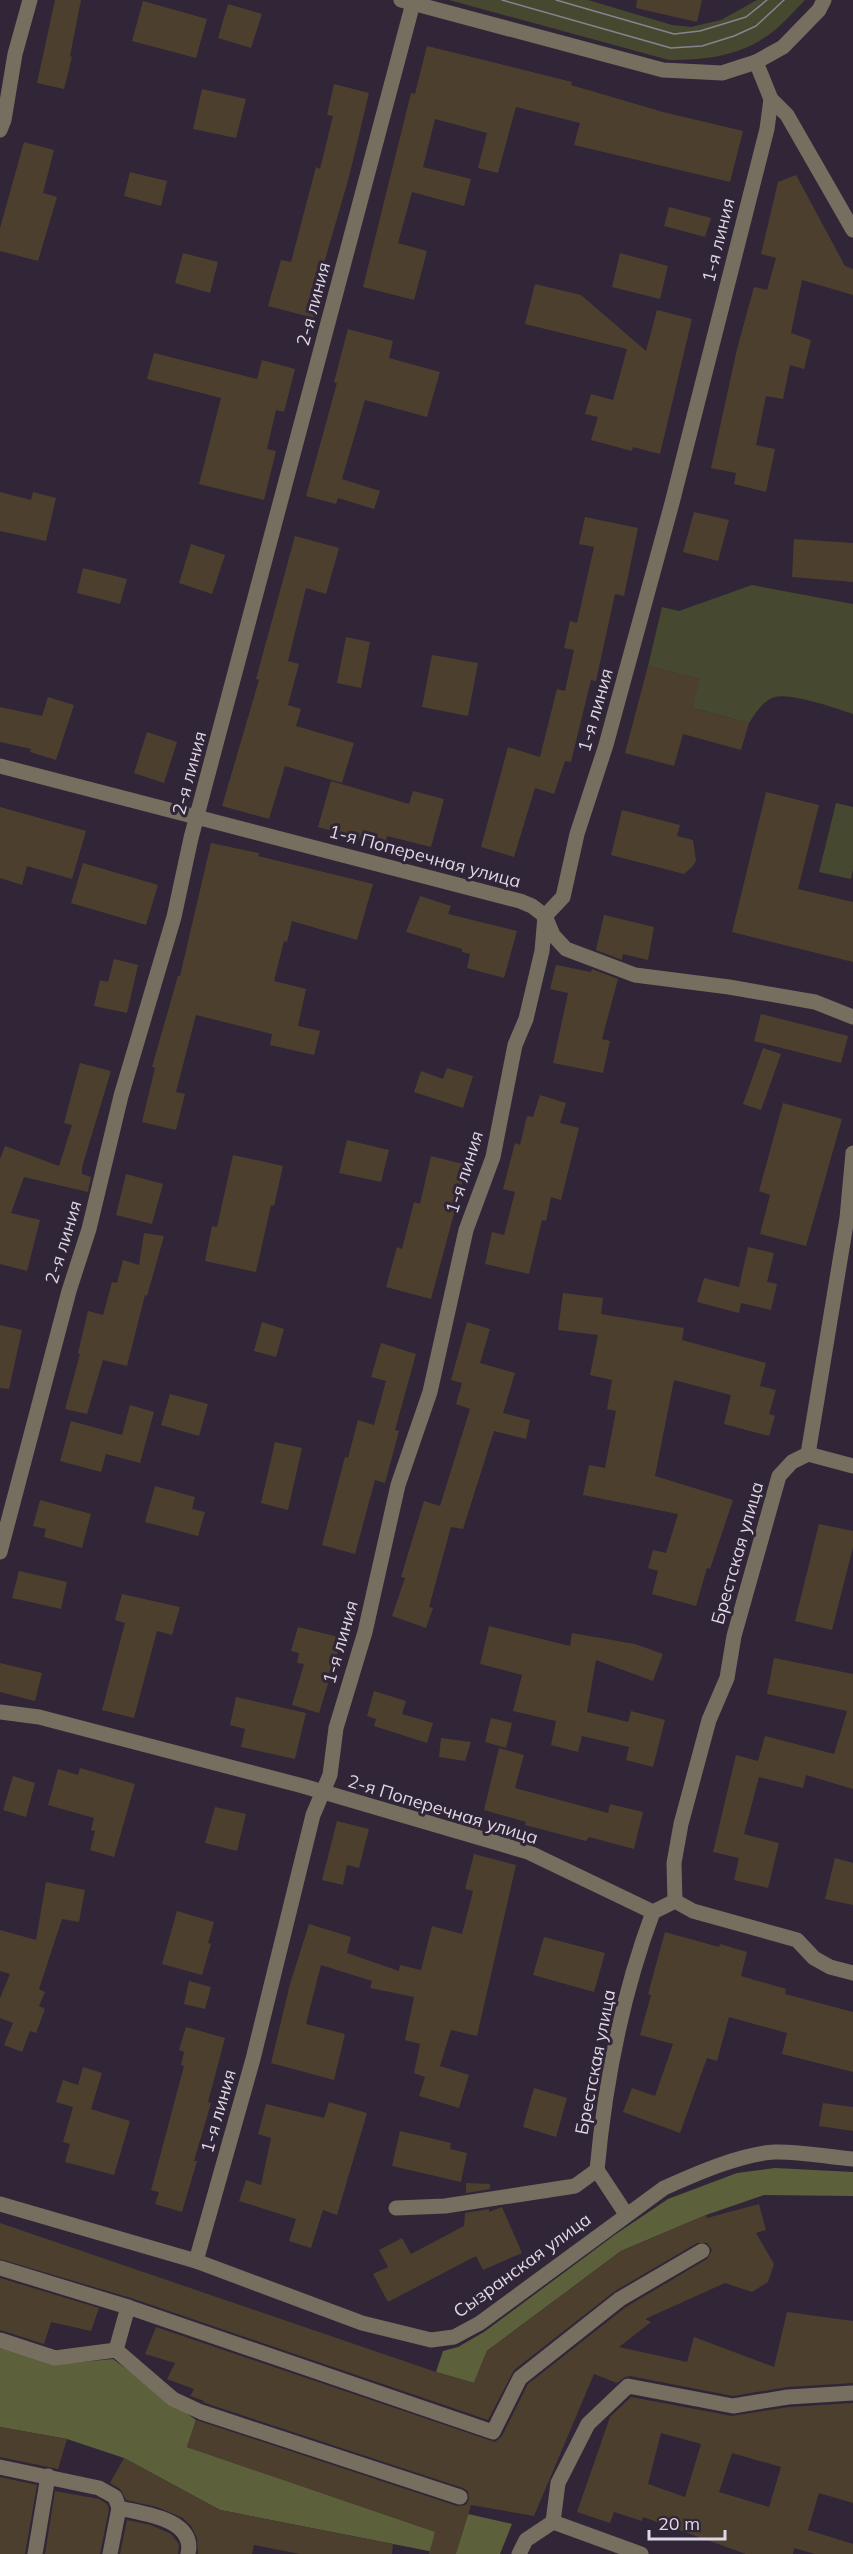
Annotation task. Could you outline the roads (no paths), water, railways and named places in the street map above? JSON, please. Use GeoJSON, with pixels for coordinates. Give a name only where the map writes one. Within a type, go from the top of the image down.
{"type":"FeatureCollection","features":[{"type":"Feature","properties":{"kind":"street"},"geometry":{"type":"LineString","coordinates":[[0,130],[4,120],[15,54],[30,0]]}},
{"type":"Feature","properties":{"kind":"street"},"geometry":{"type":"LineString","coordinates":[[407,2],[663,70],[722,73],[756,62],[783,46],[819,10],[824,0]]}},
{"type":"Feature","properties":{"kind":"street","name":"2-я линия"},"geometry":{"type":"LineString","coordinates":[[0,1552],[69,1291],[89,1229],[121,1096],[174,917],[197,818],[407,2]]}},
{"type":"Feature","properties":{"kind":"street"},"geometry":{"type":"LineString","coordinates":[[756,62],[771,99],[787,115],[853,230]]}},
{"type":"Feature","properties":{"kind":"street","name":"1-я линия"},"geometry":{"type":"LineString","coordinates":[[196,2261],[253,2059],[312,1815],[330,1775],[336,1728],[365,1632],[398,1485],[430,1392],[466,1230],[493,1157],[515,1045],[526,1019],[542,951],[545,916],[563,897],[577,834],[606,745],[767,129],[771,99]]}},
{"type":"Feature","properties":{"kind":"street","name":"1-я Поперечная улица"},"geometry":{"type":"LineString","coordinates":[[0,766],[520,901],[532,906],[545,916],[553,934],[566,949],[635,975],[729,987],[815,1002],[853,1017]]}},
{"type":"Feature","properties":{"kind":"street"},"geometry":{"type":"LineString","coordinates":[[853,1153],[847,1218],[808,1455],[853,1466]]}},
{"type":"Feature","properties":{"kind":"street","name":"Брестская улица"},"geometry":{"type":"LineString","coordinates":[[675,1901],[674,1863],[681,1824],[709,1720],[727,1678],[734,1636],[779,1476],[792,1462],[808,1455]]}},
{"type":"Feature","properties":{"kind":"street","name":"2-я Поперечная улица"},"geometry":{"type":"LineString","coordinates":[[0,1712],[39,1717],[323,1792],[528,1852],[653,1912]]}},
{"type":"Feature","properties":{"kind":"street"},"geometry":{"type":"LineString","coordinates":[[653,1912],[675,1901],[693,1911],[797,1940],[814,1958],[830,1967],[853,1973]]}},
{"type":"Feature","properties":{"kind":"street","name":"Брестская улица"},"geometry":{"type":"LineString","coordinates":[[597,2170],[601,2128],[618,2028],[653,1912]]}},
{"type":"Feature","properties":{"kind":"street","name":"Сызранская улица"},"geometry":{"type":"LineString","coordinates":[[0,2204],[196,2261],[362,2323],[431,2340],[454,2337],[480,2323],[626,2214],[664,2188],[697,2173],[773,2152],[853,2159]]}},
{"type":"Feature","properties":{"kind":"street"},"geometry":{"type":"LineString","coordinates":[[396,2208],[445,2206],[575,2186],[597,2170],[626,2214]]}},
{"type":"Feature","properties":{"kind":"street"},"geometry":{"type":"LineString","coordinates":[[0,2268],[128,2307],[494,2432],[520,2378],[620,2299],[702,2251]]}},
{"type":"Feature","properties":{"kind":"street"},"geometry":{"type":"LineString","coordinates":[[116,2350],[128,2307]]}},
{"type":"Feature","properties":{"kind":"street"},"geometry":{"type":"LineString","coordinates":[[0,2340],[55,2358],[116,2350],[173,2399],[201,2412],[460,2497]]}},
{"type":"Feature","properties":{"kind":"street"},"geometry":{"type":"LineString","coordinates":[[519,2554],[526,2540],[553,2522],[558,2483],[588,2424],[628,2386],[733,2406],[788,2397],[853,2393]]}},
{"type":"Feature","properties":{"kind":"street"},"geometry":{"type":"LineString","coordinates":[[0,2467],[99,2488],[115,2497],[119,2508],[110,2554]]}},
{"type":"Feature","properties":{"kind":"street"},"geometry":{"type":"LineString","coordinates":[[35,2554],[48,2476]]}},
{"type":"Feature","properties":{"kind":"street"},"geometry":{"type":"LineString","coordinates":[[119,2508],[176,2523],[186,2534],[188,2554]]}},
{"type":"Feature","properties":{"kind":"street"},"geometry":{"type":"LineString","coordinates":[[553,2522],[641,2554]]}},
{"type":"Feature","properties":{"kind":"tram line"},"geometry":{"type":"LineString","coordinates":[[502,0],[671,48],[702,46],[734,36],[756,26],[784,0]]}},
{"type":"Feature","properties":{"kind":"tram line"},"geometry":{"type":"LineString","coordinates":[[556,0],[674,34],[700,31],[746,17],[767,0]]}}]}
